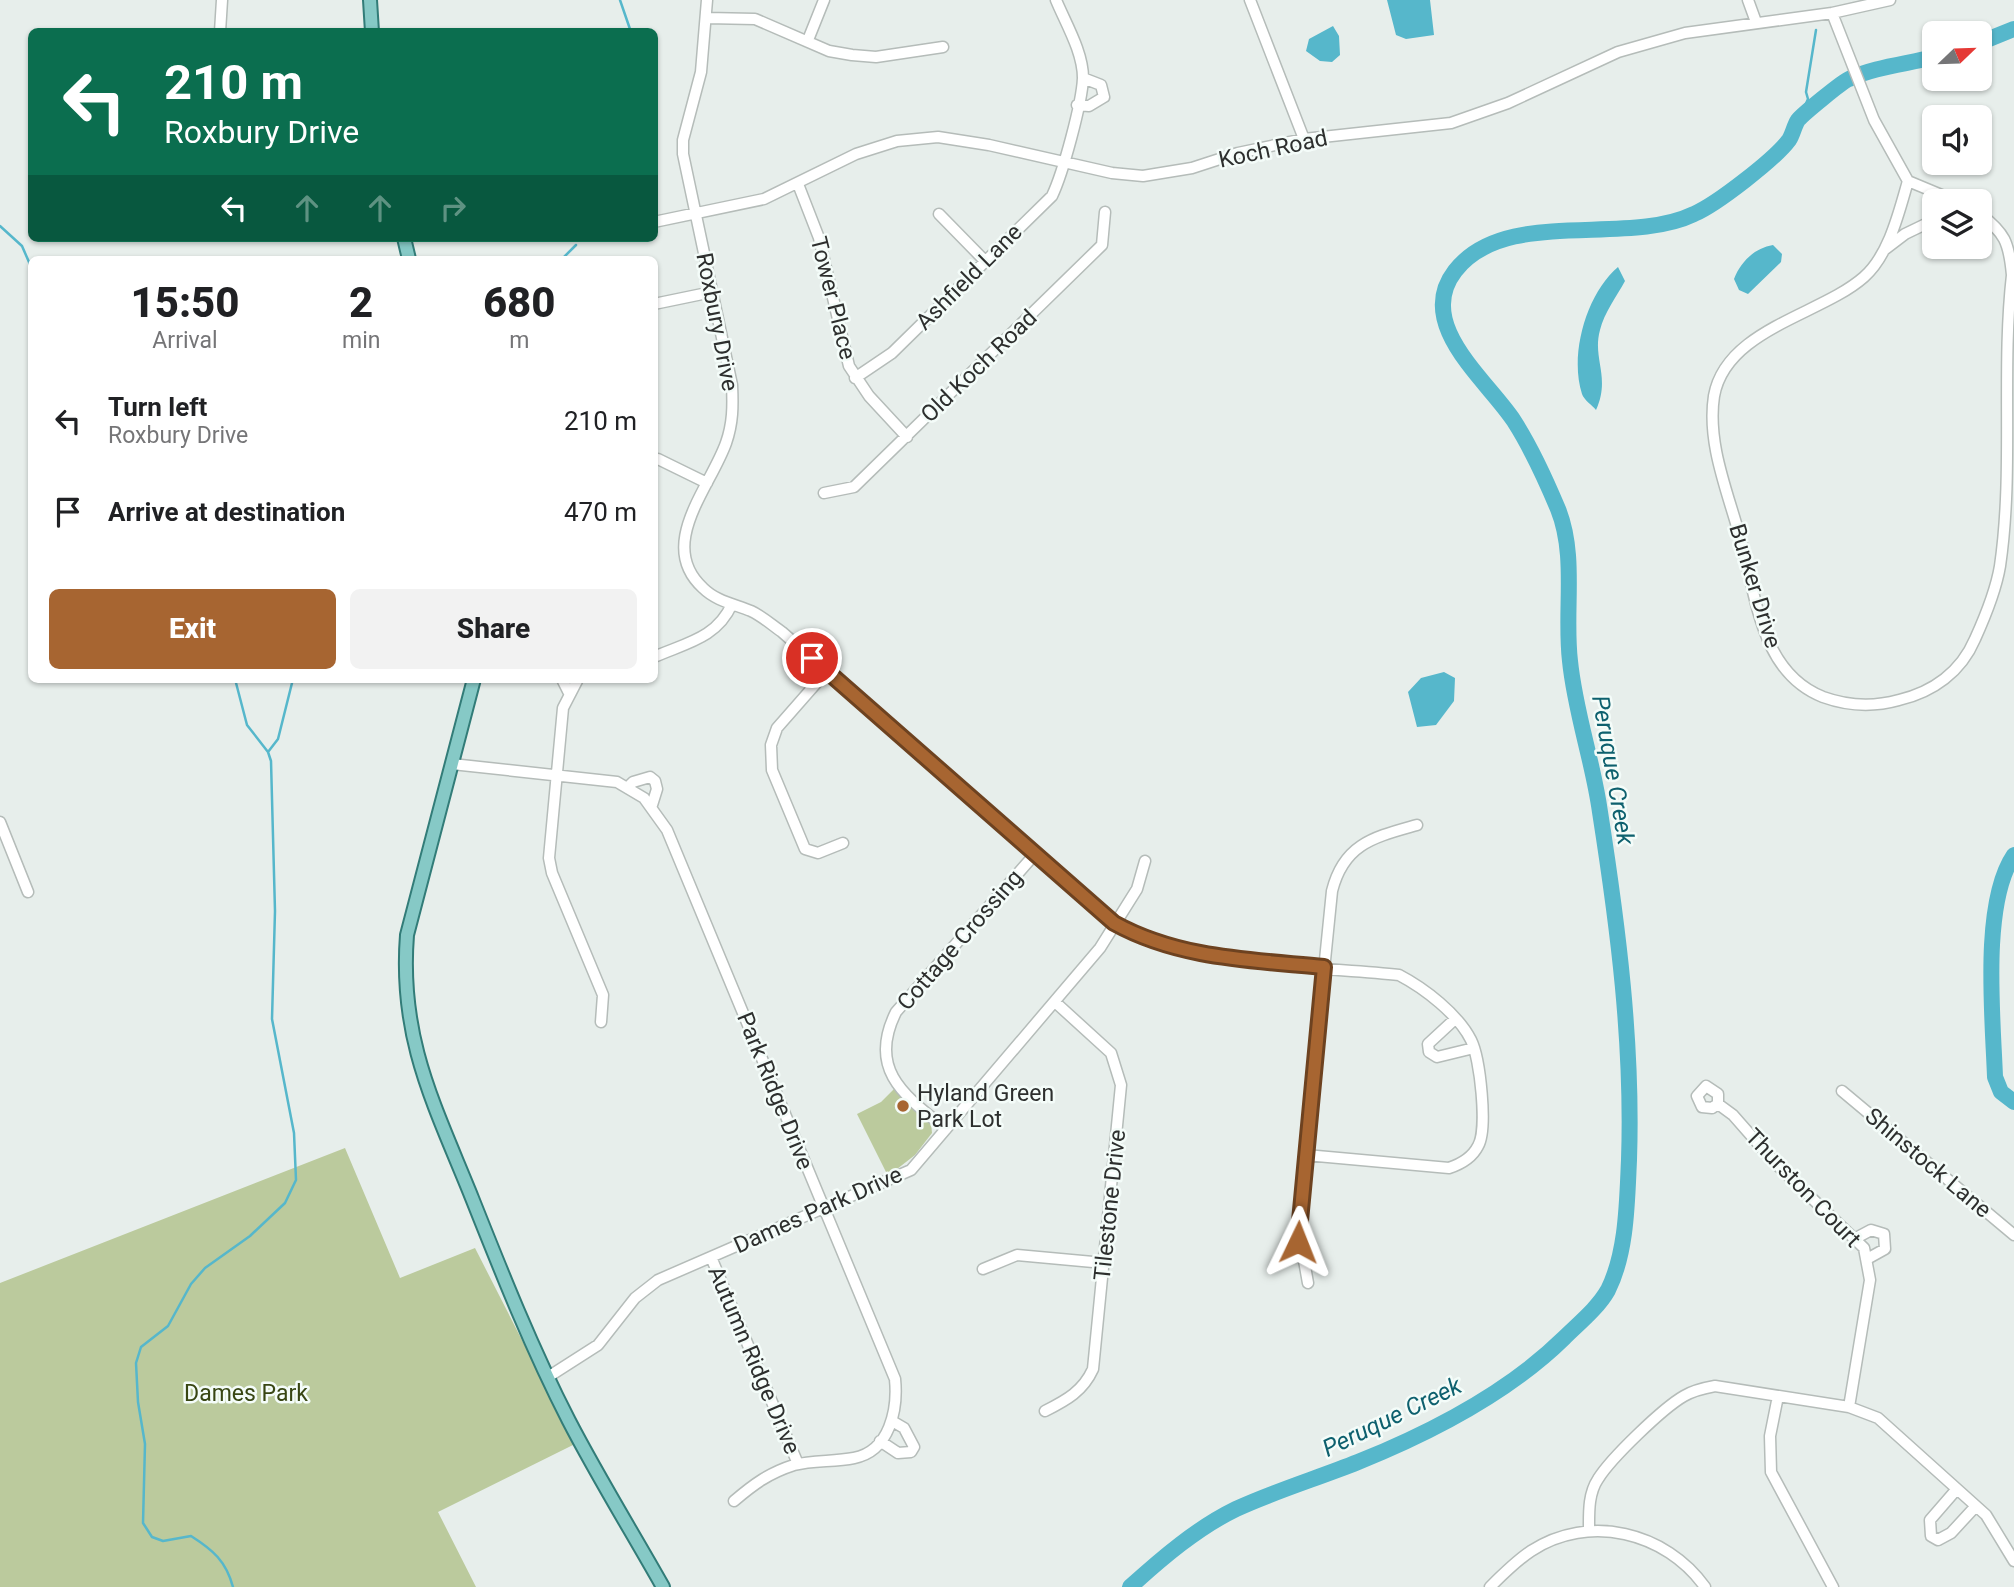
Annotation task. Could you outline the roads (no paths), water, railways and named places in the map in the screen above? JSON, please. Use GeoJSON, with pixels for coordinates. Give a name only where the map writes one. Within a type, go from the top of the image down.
{"type":"FeatureCollection","features":[{"type":"Feature","properties":{"kind":"main road"},"geometry":{"type":"LineString","coordinates":[[370,0],[372,28]]}},
{"type":"Feature","properties":{"kind":"main road"},"geometry":{"type":"LineString","coordinates":[[473,683],[407,935],[406,1002],[411,1035],[430,1094],[507,1287],[548,1377],[663,1587]]}},
{"type":"Feature","properties":{"kind":"street"},"geometry":{"type":"LineString","coordinates":[[220,28],[222,0]]}},
{"type":"Feature","properties":{"kind":"street","name":"Roxbury Drive"},"geometry":{"type":"LineString","coordinates":[[708,0],[698,92],[683,140],[732,385],[733,415],[727,441],[688,520],[683,541],[684,558],[692,576],[703,589],[754,612],[770,623],[1114,923],[1141,938],[1198,954],[1399,975],[1415,983],[1455,1019],[1474,1048],[1483,1130],[1479,1145],[1461,1164],[1449,1168],[1306,1155]]}},
{"type":"Feature","properties":{"kind":"street"},"geometry":{"type":"LineString","coordinates":[[808,40],[824,0]]}},
{"type":"Feature","properties":{"kind":"street"},"geometry":{"type":"LineString","coordinates":[[1056,0],[1077,51],[1083,78],[1101,85],[1104,97],[1089,106],[1077,105]]}},
{"type":"Feature","properties":{"kind":"street"},"geometry":{"type":"LineString","coordinates":[[1250,0],[1304,139]]}},
{"type":"Feature","properties":{"kind":"street"},"geometry":{"type":"LineString","coordinates":[[1748,0],[1756,22]]}},
{"type":"Feature","properties":{"kind":"street","name":"Koch Road"},"geometry":{"type":"LineString","coordinates":[[658,221],[764,199],[856,154],[898,141],[939,137],[1112,173],[1143,176],[1192,168],[1238,153],[1304,139],[1451,123],[1507,103],[1618,52],[1685,33],[1832,13],[1890,0]]}},
{"type":"Feature","properties":{"kind":"street"},"geometry":{"type":"LineString","coordinates":[[1832,13],[1874,120],[1908,181],[1927,189]]}},
{"type":"Feature","properties":{"kind":"street"},"geometry":{"type":"LineString","coordinates":[[707,18],[755,19],[828,51],[876,57],[943,47]]}},
{"type":"Feature","properties":{"kind":"street","name":"Ashfield Lane"},"geometry":{"type":"LineString","coordinates":[[855,378],[892,353],[1052,196],[1065,162],[1083,78]]}},
{"type":"Feature","properties":{"kind":"street","name":"Bunker Drive"},"geometry":{"type":"LineString","coordinates":[[1908,181],[1898,216],[1881,253],[1865,276],[1836,296],[1755,338],[1724,373],[1714,394],[1713,422],[1727,495],[1762,625],[1776,656],[1790,676],[1811,692],[1838,702],[1864,705],[1913,697],[1949,677],[1974,641],[2000,569],[2006,515],[2012,275],[2009,247],[1999,228],[1992,223]]}},
{"type":"Feature","properties":{"kind":"street","name":"Tower Place"},"geometry":{"type":"LineString","coordinates":[[798,184],[819,238],[842,343],[855,378],[907,437]]}},
{"type":"Feature","properties":{"kind":"street","name":"Old Koch Road"},"geometry":{"type":"LineString","coordinates":[[824,493],[854,487],[1102,245],[1105,212]]}},
{"type":"Feature","properties":{"kind":"street"},"geometry":{"type":"LineString","coordinates":[[939,214],[985,261]]}},
{"type":"Feature","properties":{"kind":"street","name":"Bunker Drive"},"geometry":{"type":"LineString","coordinates":[[1881,253],[1905,234],[1922,226]]}},
{"type":"Feature","properties":{"kind":"street"},"geometry":{"type":"LineString","coordinates":[[658,303],[712,292]]}},
{"type":"Feature","properties":{"kind":"street"},"geometry":{"type":"LineString","coordinates":[[658,460],[707,484]]}},
{"type":"Feature","properties":{"kind":"street"},"geometry":{"type":"LineString","coordinates":[[658,655],[714,631],[726,619],[732,604]]}},
{"type":"Feature","properties":{"kind":"street"},"geometry":{"type":"LineString","coordinates":[[827,671],[777,728],[770,758],[805,849],[818,853],[843,843]]}},
{"type":"Feature","properties":{"kind":"street"},"geometry":{"type":"LineString","coordinates":[[564,683],[569,692]]}},
{"type":"Feature","properties":{"kind":"street"},"geometry":{"type":"LineString","coordinates":[[575,683],[563,708],[550,858],[552,873],[603,995],[601,1022]]}},
{"type":"Feature","properties":{"kind":"street","name":"Park Ridge Drive"},"geometry":{"type":"LineString","coordinates":[[452,764],[598,778],[628,787],[652,805],[667,830],[895,1379],[897,1402],[892,1421],[880,1441],[857,1458],[797,1464],[761,1477],[734,1501]]}},
{"type":"Feature","properties":{"kind":"street","name":"Park Ridge Drive"},"geometry":{"type":"LineString","coordinates":[[628,787],[641,778],[650,777],[655,781],[657,789],[652,805]]}},
{"type":"Feature","properties":{"kind":"street"},"geometry":{"type":"LineString","coordinates":[[0,822],[28,892]]}},
{"type":"Feature","properties":{"kind":"street"},"geometry":{"type":"LineString","coordinates":[[1308,1283],[1298,1227],[1332,891],[1339,868],[1351,853],[1366,842],[1417,825]]}},
{"type":"Feature","properties":{"kind":"street","name":"Cottage Crossing"},"geometry":{"type":"LineString","coordinates":[[946,1129],[907,1097],[894,1081],[887,1057],[886,1035],[896,1012],[1035,854]]}},
{"type":"Feature","properties":{"kind":"street","name":"Dames Park Drive"},"geometry":{"type":"LineString","coordinates":[[548,1377],[598,1345],[646,1288],[658,1280],[911,1170],[1100,948],[1137,889],[1145,861]]}},
{"type":"Feature","properties":{"kind":"street","name":"Tilestone Drive"},"geometry":{"type":"LineString","coordinates":[[1045,1411],[1073,1397],[1086,1383],[1093,1368],[1121,1085],[1118,1068],[1111,1053],[1055,1002]]}},
{"type":"Feature","properties":{"kind":"street"},"geometry":{"type":"LineString","coordinates":[[1455,1019],[1428,1044],[1429,1052],[1437,1057],[1474,1048]]}},
{"type":"Feature","properties":{"kind":"street","name":"Shinstock Lane"},"geometry":{"type":"LineString","coordinates":[[1842,1091],[2014,1235]]}},
{"type":"Feature","properties":{"kind":"street","name":"Thurston Court"},"geometry":{"type":"LineString","coordinates":[[1718,1104],[1733,1115],[1776,1164],[1856,1238],[1867,1259],[1869,1296],[1849,1407]]}},
{"type":"Feature","properties":{"kind":"street"},"geometry":{"type":"LineString","coordinates":[[1856,1238],[1871,1230],[1884,1234],[1885,1249],[1867,1259]]}},
{"type":"Feature","properties":{"kind":"street"},"geometry":{"type":"LineString","coordinates":[[983,1269],[1017,1255],[1104,1263]]}},
{"type":"Feature","properties":{"kind":"street","name":"Autumn Ridge Drive"},"geometry":{"type":"LineString","coordinates":[[711,1257],[797,1464]]}},
{"type":"Feature","properties":{"kind":"street"},"geometry":{"type":"LineString","coordinates":[[1589,1531],[1591,1495],[1598,1479],[1673,1403],[1699,1389],[1715,1386],[1849,1407],[1878,1418],[1994,1526],[2014,1561]]}},
{"type":"Feature","properties":{"kind":"street"},"geometry":{"type":"LineString","coordinates":[[1778,1396],[1770,1436],[1771,1472],[1833,1587]]}},
{"type":"Feature","properties":{"kind":"street"},"geometry":{"type":"LineString","coordinates":[[880,1441],[898,1453],[911,1452],[911,1437],[892,1421]]}},
{"type":"Feature","properties":{"kind":"street"},"geometry":{"type":"LineString","coordinates":[[1956,1490],[1930,1520],[1931,1536],[1945,1538],[1975,1507]]}},
{"type":"Feature","properties":{"kind":"street"},"geometry":{"type":"LineString","coordinates":[[1490,1587],[1533,1549],[1570,1534],[1589,1531],[1613,1531],[1648,1540],[1679,1558],[1705,1587]]}},
{"type":"Feature","properties":{"kind":"water"},"geometry":{"type":"Polygon","coordinates":[[[1387,0],[1430,0],[1434,35],[1406,39],[1396,35],[1387,0]]]}},
{"type":"Feature","properties":{"kind":"water"},"geometry":{"type":"Polygon","coordinates":[[[1333,26],[1339,36],[1340,55],[1332,62],[1320,61],[1306,51],[1309,39],[1333,26]]]}},
{"type":"Feature","properties":{"kind":"water"},"geometry":{"type":"Polygon","coordinates":[[[1773,245],[1782,254],[1781,262],[1748,294],[1739,290],[1734,279],[1749,256],[1773,245]]]}},
{"type":"Feature","properties":{"kind":"water"},"geometry":{"type":"Polygon","coordinates":[[[1618,267],[1625,281],[1600,330],[1598,350],[1602,388],[1596,410],[1582,394],[1578,361],[1580,343],[1583,325],[1597,292],[1618,267]]]}},
{"type":"Feature","properties":{"kind":"water"},"geometry":{"type":"Polygon","coordinates":[[[1444,672],[1455,678],[1454,701],[1436,725],[1417,727],[1408,692],[1421,678],[1444,672]]]}},
{"type":"Feature","properties":{"kind":"waterway"},"geometry":{"type":"LineString","coordinates":[[620,0],[630,28]]}},
{"type":"Feature","properties":{"kind":"waterway","name":"Peruque Creek"},"geometry":{"type":"LineString","coordinates":[[1992,38],[2014,29]]}},
{"type":"Feature","properties":{"kind":"waterway"},"geometry":{"type":"LineString","coordinates":[[1799,120],[1808,99],[1806,92],[1816,30]]}},
{"type":"Feature","properties":{"kind":"waterway","name":"Peruque Creek"},"geometry":{"type":"LineString","coordinates":[[1130,1587],[1180,1544],[1236,1509],[1385,1451],[1440,1425],[1493,1394],[1542,1358],[1593,1309],[1608,1290],[1619,1259],[1625,1226],[1629,1160],[1626,1029],[1613,898],[1600,812],[1570,661],[1569,565],[1564,527],[1527,442],[1514,421],[1459,351],[1449,331],[1443,311],[1445,291],[1455,271],[1477,251],[1504,239],[1568,230],[1635,228],[1666,223],[1694,214],[1759,169],[1789,140],[1798,120],[1845,81],[1869,71],[1922,60]]}},
{"type":"Feature","properties":{"kind":"waterway"},"geometry":{"type":"LineString","coordinates":[[0,226],[22,246],[28,260]]}},
{"type":"Feature","properties":{"kind":"waterway"},"geometry":{"type":"LineString","coordinates":[[565,256],[576,245]]}},
{"type":"Feature","properties":{"kind":"waterway"},"geometry":{"type":"LineString","coordinates":[[233,1587],[222,1563],[199,1541],[191,1536],[163,1541],[152,1537],[143,1523],[145,1444],[138,1402],[136,1363],[141,1347],[168,1326],[191,1284],[205,1268],[250,1236],[285,1203],[296,1180],[294,1133],[272,1019],[275,911],[271,761],[268,752],[247,725],[236,683]]}},
{"type":"Feature","properties":{"kind":"waterway"},"geometry":{"type":"LineString","coordinates":[[268,752],[278,739],[292,683]]}},
{"type":"Feature","properties":{"kind":"waterway","name":"Peruque Creek"},"geometry":{"type":"LineString","coordinates":[[2014,855],[2004,876],[1997,902],[1991,962],[1995,1077],[2001,1092],[2014,1102]]}},
{"type":"Feature","properties":{"kind":"place","name":"Hyland Green Park Lot"},"geometry":{"type":"Point","coordinates":[903,1106]}},
{"type":"Feature","properties":{"kind":"park label","name":"Dames Park"},"geometry":{"type":"Point","coordinates":[246,1393]}}]}
